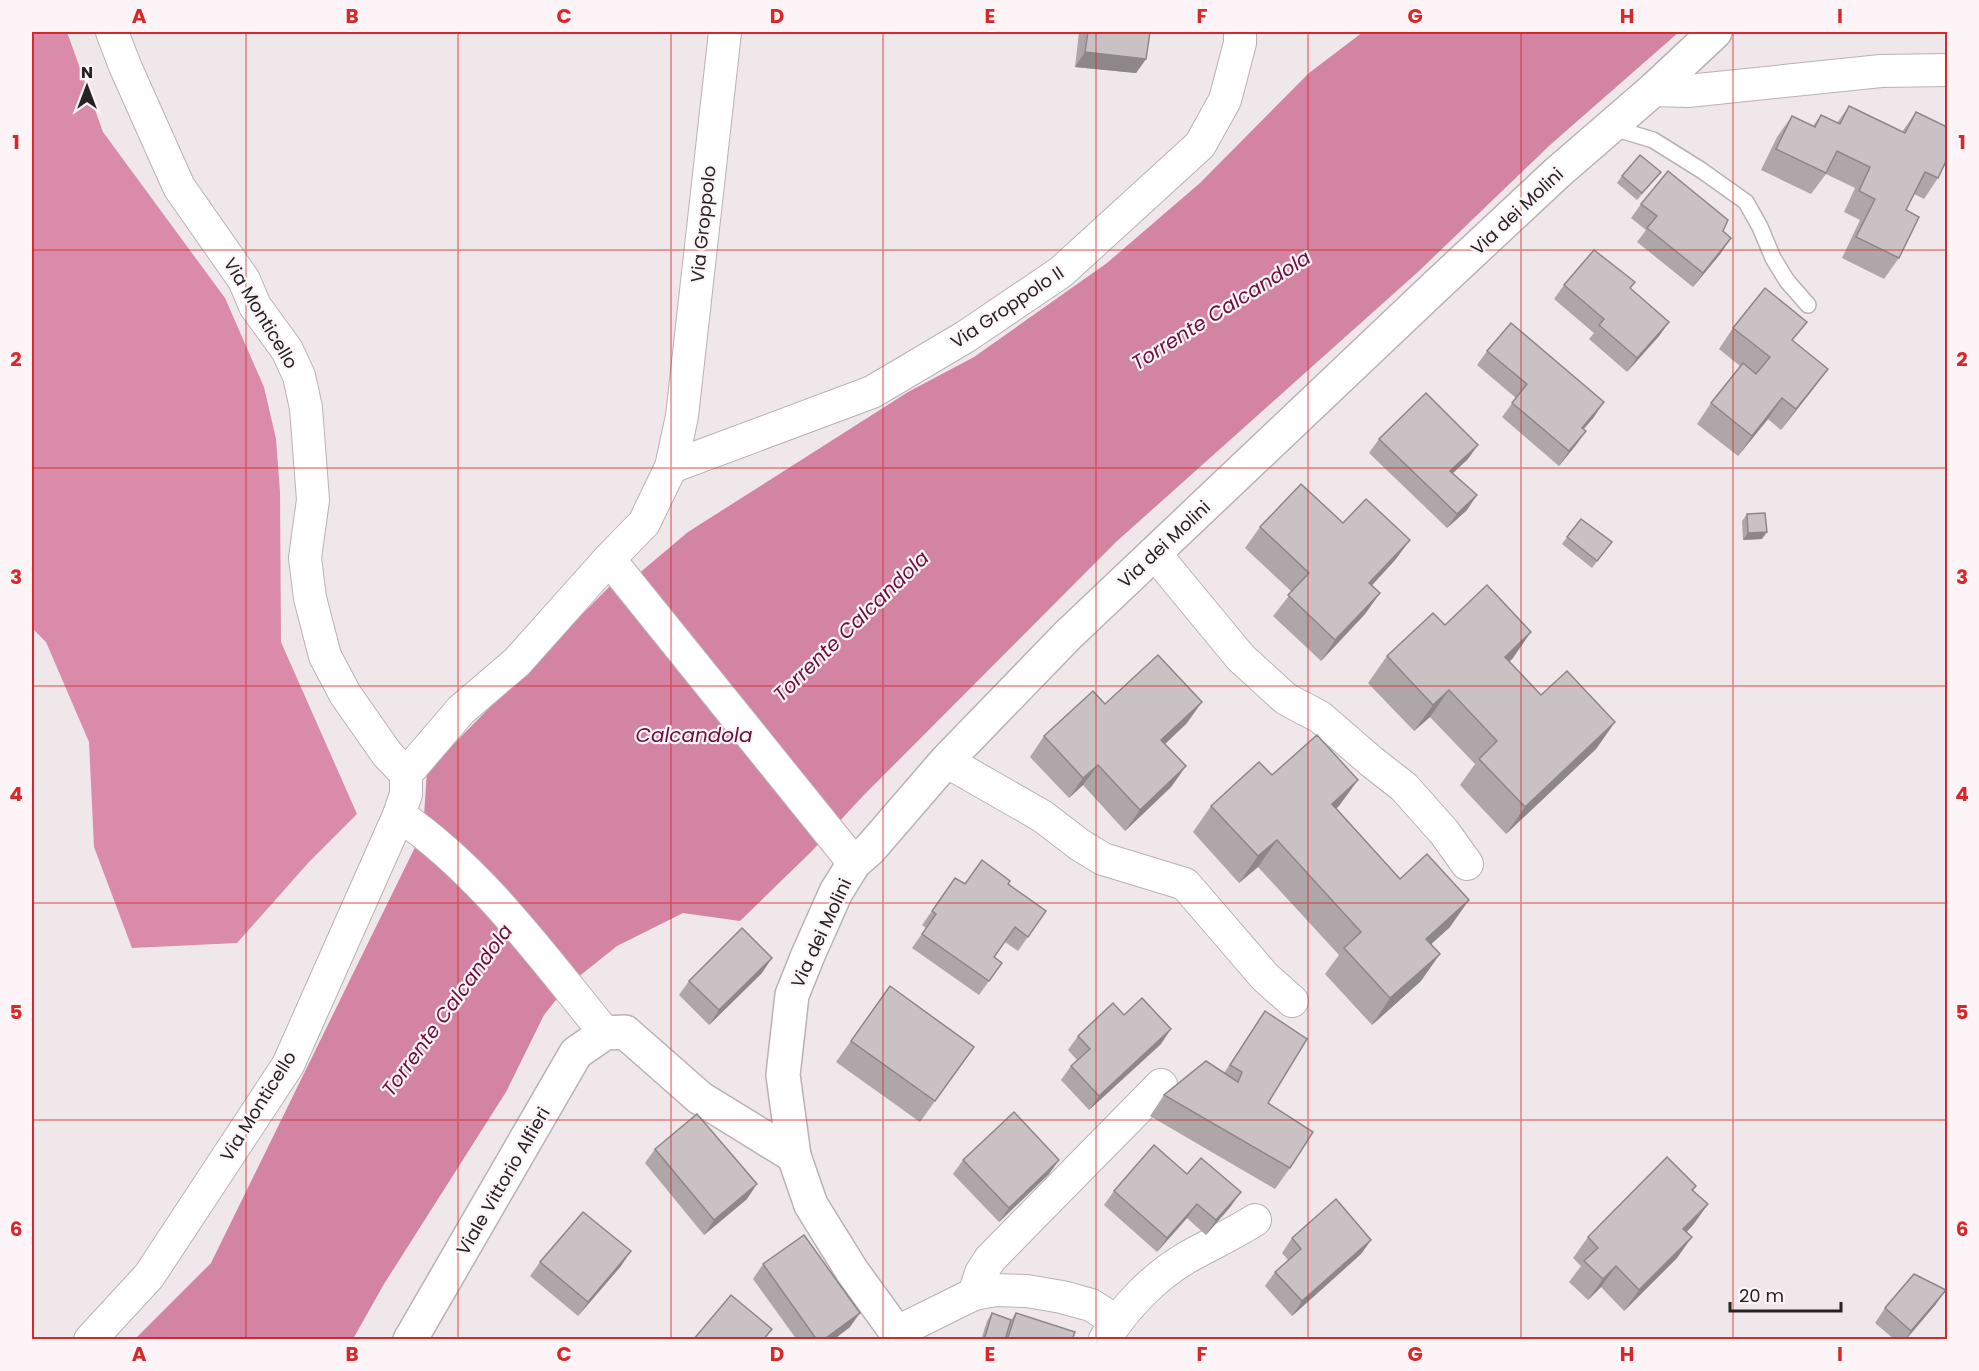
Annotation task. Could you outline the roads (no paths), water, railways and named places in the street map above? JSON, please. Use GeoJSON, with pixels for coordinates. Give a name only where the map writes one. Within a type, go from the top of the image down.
{"type":"FeatureCollection","features":[{"type":"Feature","properties":{"kind":"street","name":"Via Monticello"},"geometry":{"type":"LineString","coordinates":[[90,1340],[149,1276],[288,1065],[406,794],[406,774],[387,754],[345,694],[325,656],[310,598],[305,558],[313,500],[306,408],[299,376],[287,350],[255,306],[244,280],[179,187],[112,32]]}},
{"type":"Feature","properties":{"kind":"street","name":"Via Groppolo"},"geometry":{"type":"LineString","coordinates":[[406,774],[461,710],[517,662],[616,568],[644,523],[671,467],[682,416],[725,32]]}},
{"type":"Feature","properties":{"kind":"street","name":"Via Groppolo II"},"geometry":{"type":"LineString","coordinates":[[671,467],[872,392],[965,338],[1061,272],[1200,145],[1225,99],[1240,42],[1240,32]]}},
{"type":"Feature","properties":{"kind":"street","name":"Via dei Molini"},"geometry":{"type":"LineString","coordinates":[[899,1336],[852,1270],[811,1205],[794,1156],[783,1075],[792,995],[836,892],[845,852],[870,849],[946,761],[1068,635],[1557,173],[1653,90],[1715,32]]}},
{"type":"Feature","properties":{"kind":"street"},"geometry":{"type":"LineString","coordinates":[[1653,90],[1688,92],[1881,71],[1947,70]]}},
{"type":"Feature","properties":{"kind":"street"},"geometry":{"type":"LineString","coordinates":[[1155,554],[1241,658],[1286,699],[1320,717],[1404,787],[1444,832],[1467,864]]}},
{"type":"Feature","properties":{"kind":"street"},"geometry":{"type":"LineString","coordinates":[[616,568],[845,852]]}},
{"type":"Feature","properties":{"kind":"street"},"geometry":{"type":"LineString","coordinates":[[946,761],[1042,816],[1102,859],[1185,884],[1265,977],[1292,1001]]}},
{"type":"Feature","properties":{"kind":"street"},"geometry":{"type":"LineString","coordinates":[[399,814],[423,831],[495,899],[605,1033],[625,1032],[700,1098],[794,1156]]}},
{"type":"Feature","properties":{"kind":"street","name":"Viale Vittorio Alfieri"},"geometry":{"type":"LineString","coordinates":[[410,1340],[576,1053],[605,1033]]}},
{"type":"Feature","properties":{"kind":"street"},"geometry":{"type":"LineString","coordinates":[[974,1294],[981,1273],[990,1259],[1161,1085]]}},
{"type":"Feature","properties":{"kind":"street"},"geometry":{"type":"LineString","coordinates":[[899,1336],[974,1294],[995,1290],[1027,1291],[1091,1305],[1110,1330],[1158,1277],[1186,1258],[1232,1235],[1255,1220]]}},
{"type":"Feature","properties":{"kind":"lane"},"geometry":{"type":"LineString","coordinates":[[1610,127],[1653,140],[1746,202],[1773,258],[1787,281],[1808,305]]}},
{"type":"Feature","properties":{"kind":"water","name":"Calcandola"},"geometry":{"type":"Polygon","coordinates":[[[1363,32],[1679,32],[1550,145],[1419,271],[1116,542],[862,797],[811,852],[740,921],[683,913],[617,946],[567,986],[544,1015],[506,1092],[384,1284],[353,1339],[134,1340],[211,1263],[423,831],[427,771],[613,583],[624,586],[688,532],[908,392],[974,357],[1107,263],[1200,183],[1309,73],[1363,32]]]}},
{"type":"Feature","properties":{"kind":"water label","name":"Torrente Calcandola"},"geometry":{"type":"Point","coordinates":[1221,310]}},
{"type":"Feature","properties":{"kind":"water label","name":"Torrente Calcandola"},"geometry":{"type":"Point","coordinates":[851,626]}},
{"type":"Feature","properties":{"kind":"water label","name":"Torrente Calcandola"},"geometry":{"type":"Point","coordinates":[447,1010]}}]}
